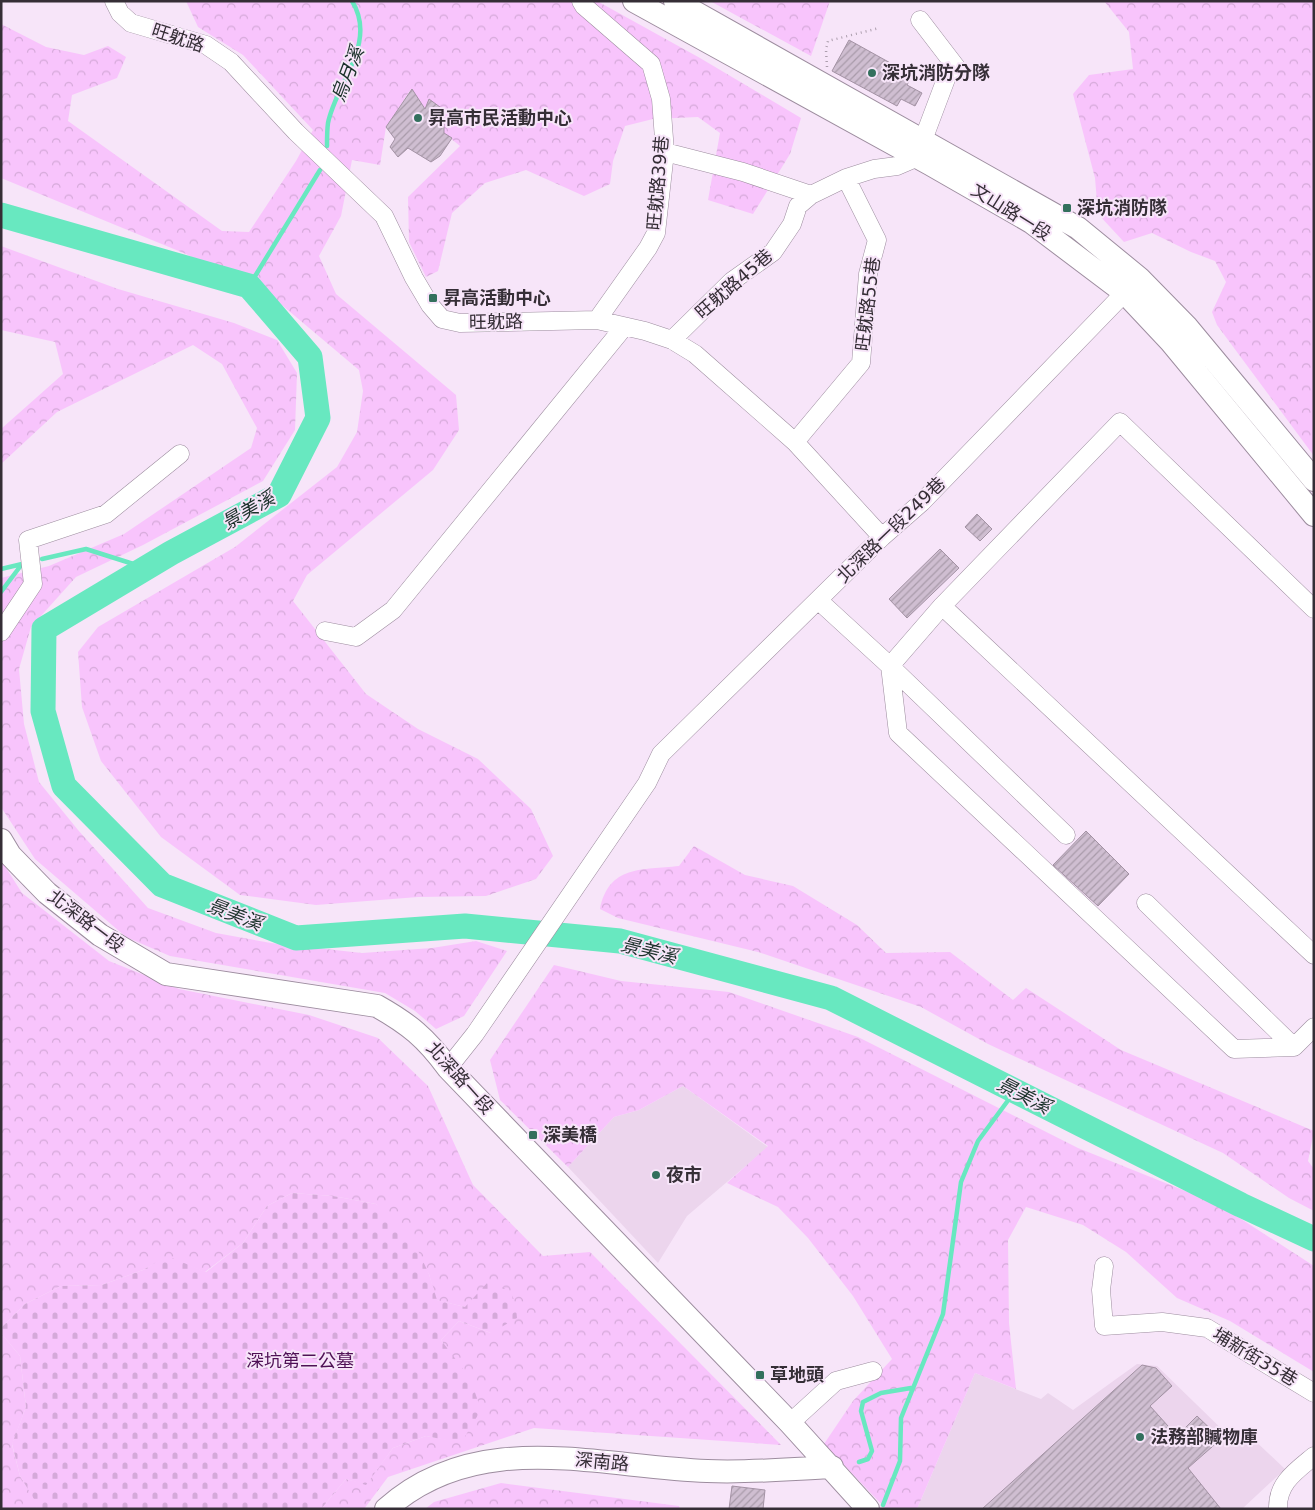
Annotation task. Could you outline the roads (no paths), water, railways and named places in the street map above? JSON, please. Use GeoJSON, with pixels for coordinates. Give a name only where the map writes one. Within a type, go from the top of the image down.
{"type":"FeatureCollection","features":[{"type":"Feature","properties":{"kind":"main road","name":"文山路一段"},"geometry":{"type":"LineString","coordinates":[[634,1],[1078,228],[1132,285],[1171,342],[1314,515]]}},
{"type":"Feature","properties":{"kind":"main road","name":"文山路一段"},"geometry":{"type":"LineString","coordinates":[[675,1],[825,84],[921,149]]}},
{"type":"Feature","properties":{"kind":"main road","name":"文山路一段"},"geometry":{"type":"LineString","coordinates":[[1132,285],[1187,327],[1314,480]]}},
{"type":"Feature","properties":{"kind":"main road","name":"北深路一段"},"geometry":{"type":"LineString","coordinates":[[1,840],[10,855],[47,893],[100,936],[166,974],[377,1006],[401,1020],[428,1041],[448,1068],[832,1467],[868,1509]]}},
{"type":"Feature","properties":{"kind":"main road","name":"深南路"},"geometry":{"type":"LineString","coordinates":[[386,1509],[405,1492],[430,1478],[487,1460],[527,1456],[708,1472],[832,1467]]}},
{"type":"Feature","properties":{"kind":"street","name":"旺躭路"},"geometry":{"type":"LineString","coordinates":[[114,1],[120,13],[130,23],[206,45],[231,62],[313,148],[384,216],[414,278],[430,305],[442,319],[460,323],[597,320],[624,328],[645,331],[672,340],[695,354],[795,442],[882,537]]}},
{"type":"Feature","properties":{"kind":"street","name":"旺躭路39巷"},"geometry":{"type":"LineString","coordinates":[[581,1],[584,6],[651,64],[661,99],[665,152],[656,232],[648,248],[597,320]]}},
{"type":"Feature","properties":{"kind":"street"},"geometry":{"type":"LineString","coordinates":[[920,20],[956,67],[949,71],[921,149]]}},
{"type":"Feature","properties":{"kind":"street","name":"旺躭路45巷"},"geometry":{"type":"LineString","coordinates":[[672,340],[732,282],[773,252],[792,224],[798,206],[811,195],[846,178],[874,169],[897,166],[921,149]]}},
{"type":"Feature","properties":{"kind":"street"},"geometry":{"type":"LineString","coordinates":[[665,152],[743,172],[811,195]]}},
{"type":"Feature","properties":{"kind":"street","name":"旺躭路55巷"},"geometry":{"type":"LineString","coordinates":[[795,442],[861,363],[868,274],[877,240],[846,178]]}},
{"type":"Feature","properties":{"kind":"street","name":"北深路一段249巷"},"geometry":{"type":"LineString","coordinates":[[448,1068],[475,1034],[647,783],[661,754],[882,537],[922,502],[1132,285]]}},
{"type":"Feature","properties":{"kind":"street"},"geometry":{"type":"LineString","coordinates":[[325,631],[356,637],[393,610],[624,328]]}},
{"type":"Feature","properties":{"kind":"street"},"geometry":{"type":"LineString","coordinates":[[1314,609],[1120,422],[942,606],[890,666],[898,733],[1234,1049],[1294,1047],[1314,1027]]}},
{"type":"Feature","properties":{"kind":"street"},"geometry":{"type":"LineString","coordinates":[[1,632],[33,584],[28,540],[106,514],[180,454]]}},
{"type":"Feature","properties":{"kind":"street"},"geometry":{"type":"LineString","coordinates":[[818,600],[890,666],[1066,835]]}},
{"type":"Feature","properties":{"kind":"street"},"geometry":{"type":"LineString","coordinates":[[942,606],[1314,955]]}},
{"type":"Feature","properties":{"kind":"street"},"geometry":{"type":"LineString","coordinates":[[1146,903],[1294,1047]]}},
{"type":"Feature","properties":{"kind":"street","name":"埔新街35巷"},"geometry":{"type":"LineString","coordinates":[[1104,1266],[1101,1290],[1104,1326],[1162,1322],[1207,1328],[1314,1393]]}},
{"type":"Feature","properties":{"kind":"street"},"geometry":{"type":"LineString","coordinates":[[790,1423],[836,1381],[873,1371]]}},
{"type":"Feature","properties":{"kind":"street"},"geometry":{"type":"LineString","coordinates":[[1278,1509],[1281,1488],[1289,1476],[1314,1456]]}},
{"type":"Feature","properties":{"kind":"waterway","name":"烏月溪"},"geometry":{"type":"LineString","coordinates":[[327,146],[328,123],[332,108],[358,48],[359,17],[352,1]]}},
{"type":"Feature","properties":{"kind":"waterway","name":"烏月溪"},"geometry":{"type":"LineString","coordinates":[[249,286],[320,170]]}},
{"type":"Feature","properties":{"kind":"waterway","name":"景美溪"},"geometry":{"type":"LineString","coordinates":[[1,215],[249,286],[310,357],[318,418],[279,495],[171,553],[44,629],[43,711],[64,786],[162,885],[296,938],[465,926],[620,941],[831,998],[1241,1205],[1314,1239]]}},
{"type":"Feature","properties":{"kind":"waterway"},"geometry":{"type":"LineString","coordinates":[[42,559],[86,549],[146,568]]}},
{"type":"Feature","properties":{"kind":"waterway"},"geometry":{"type":"LineString","coordinates":[[1,569],[22,564]]}},
{"type":"Feature","properties":{"kind":"waterway"},"geometry":{"type":"LineString","coordinates":[[1,592],[22,564]]}},
{"type":"Feature","properties":{"kind":"waterway"},"geometry":{"type":"LineString","coordinates":[[883,1505],[900,1461],[901,1418],[943,1314],[961,1182],[978,1141],[1015,1091]]}},
{"type":"Feature","properties":{"kind":"waterway"},"geometry":{"type":"LineString","coordinates":[[859,1462],[868,1459],[872,1451],[861,1411],[863,1402],[881,1393],[911,1388]]}},
{"type":"Feature","properties":{"kind":"place","name":"深坑消防分隊"},"geometry":{"type":"Point","coordinates":[872,73]}},
{"type":"Feature","properties":{"kind":"place","name":"昇高市民活動中心"},"geometry":{"type":"Point","coordinates":[418,118]}},
{"type":"Feature","properties":{"kind":"place","name":"深坑消防隊"},"geometry":{"type":"Point","coordinates":[1067,208]}},
{"type":"Feature","properties":{"kind":"place","name":"昇高活動中心"},"geometry":{"type":"Point","coordinates":[433,298]}},
{"type":"Feature","properties":{"kind":"place","name":"深美橋"},"geometry":{"type":"Point","coordinates":[533,1135]}},
{"type":"Feature","properties":{"kind":"place","name":"夜市"},"geometry":{"type":"Point","coordinates":[656,1175]}},
{"type":"Feature","properties":{"kind":"place","name":"草地頭"},"geometry":{"type":"Point","coordinates":[760,1375]}},
{"type":"Feature","properties":{"kind":"place","name":"法務部贓物庫"},"geometry":{"type":"Point","coordinates":[1140,1437]}},
{"type":"Feature","properties":{"kind":"park label","name":"深坑第二公墓"},"geometry":{"type":"Point","coordinates":[300,1361]}}]}
